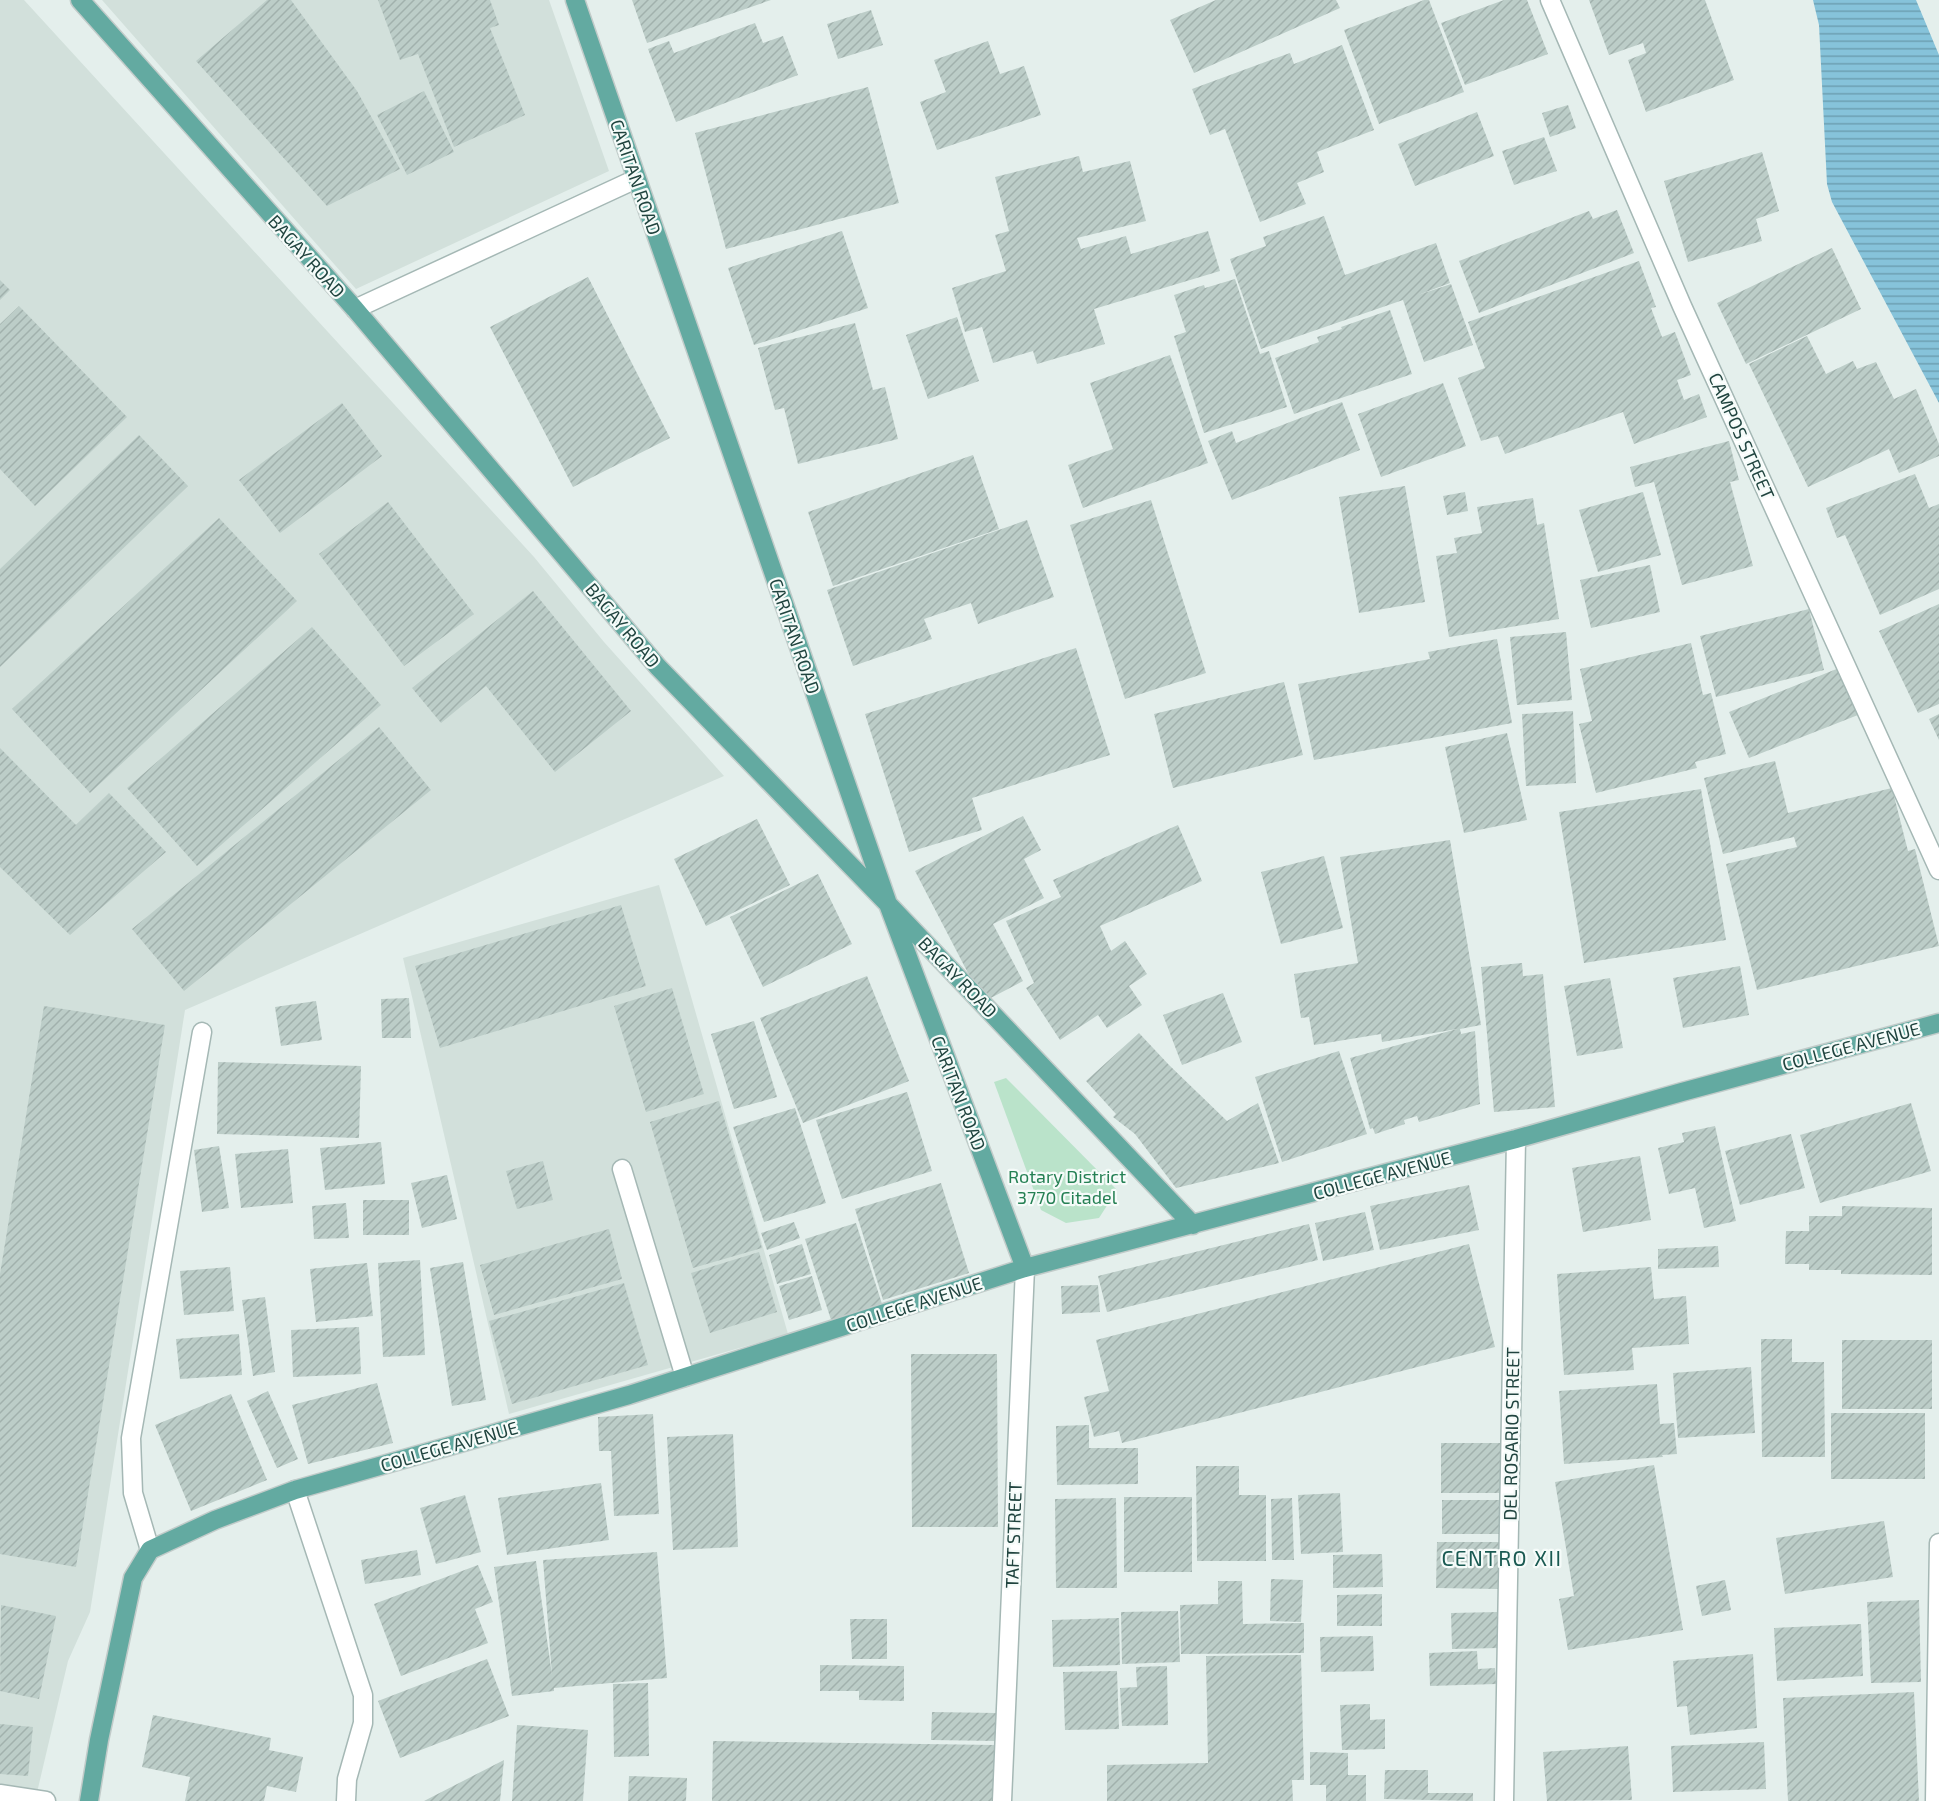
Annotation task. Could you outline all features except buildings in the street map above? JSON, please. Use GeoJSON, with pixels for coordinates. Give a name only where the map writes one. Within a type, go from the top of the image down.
{"type":"FeatureCollection","features":[{"type":"Feature","properties":{"kind":"main road","name":"BAGAY ROAD"},"geometry":{"type":"LineString","coordinates":[[80,0],[355,309],[658,667],[888,904],[1193,1225]]}},
{"type":"Feature","properties":{"kind":"main road","name":"CARITAN ROAD"},"geometry":{"type":"LineString","coordinates":[[575,0],[888,904],[1025,1268]]}},
{"type":"Feature","properties":{"kind":"main road","name":"COLLEGE AVENUE"},"geometry":{"type":"LineString","coordinates":[[150,1550],[215,1520],[295,1490],[628,1395],[1025,1268],[1516,1139],[1939,1023]]}},
{"type":"Feature","properties":{"kind":"main road"},"geometry":{"type":"LineString","coordinates":[[89,1801],[99,1740],[133,1578],[150,1550]]}},
{"type":"Feature","properties":{"kind":"street","name":"CAMPOS STREET"},"geometry":{"type":"LineString","coordinates":[[1550,0],[1682,306],[1939,870]]}},
{"type":"Feature","properties":{"kind":"street"},"geometry":{"type":"LineString","coordinates":[[355,309],[636,179]]}},
{"type":"Feature","properties":{"kind":"street"},"geometry":{"type":"LineString","coordinates":[[150,1550],[133,1493],[131,1438],[202,1032]]}},
{"type":"Feature","properties":{"kind":"street","name":"DEL ROSARIO STREET"},"geometry":{"type":"LineString","coordinates":[[1504,1801],[1516,1139]]}},
{"type":"Feature","properties":{"kind":"street"},"geometry":{"type":"LineString","coordinates":[[622,1169],[685,1377]]}},
{"type":"Feature","properties":{"kind":"street","name":"TAFT STREET"},"geometry":{"type":"LineString","coordinates":[[1002,1801],[1025,1268]]}},
{"type":"Feature","properties":{"kind":"street"},"geometry":{"type":"LineString","coordinates":[[295,1490],[363,1695],[363,1723],[347,1779],[346,1801]]}},
{"type":"Feature","properties":{"kind":"street"},"geometry":{"type":"LineString","coordinates":[[1935,1801],[1939,1543]]}},
{"type":"Feature","properties":{"kind":"street"},"geometry":{"type":"LineString","coordinates":[[0,1794],[46,1801]]}},
{"type":"Feature","properties":{"kind":"shaded area"},"geometry":{"type":"Polygon","coordinates":[[[0,0],[24,0],[534,557],[604,642],[724,776],[185,1010],[90,1612],[68,1661],[35,1801],[0,1801],[0,0]]]}},
{"type":"Feature","properties":{"kind":"shaded area"},"geometry":{"type":"Polygon","coordinates":[[[102,0],[549,0],[609,171],[356,289],[102,0]]]}},
{"type":"Feature","properties":{"kind":"shaded area"},"geometry":{"type":"Polygon","coordinates":[[[659,885],[788,1334],[509,1414],[403,958],[659,885]]]}},
{"type":"Feature","properties":{"kind":"green space","name":"Rotary District 3770 Citadel"},"geometry":{"type":"Polygon","coordinates":[[[1006,1078],[1117,1190],[1099,1218],[1066,1223],[1041,1210],[994,1082],[1006,1078]]]}},
{"type":"Feature","properties":{"kind":"water"},"geometry":{"type":"Polygon","coordinates":[[[1813,0],[1916,0],[1939,55],[1939,403],[1832,202],[1827,184],[1819,25],[1813,0]]]}},
{"type":"Feature","properties":{"kind":"district","name":"CENTRO XII"},"geometry":{"type":"Point","coordinates":[1502,1557]}}]}
